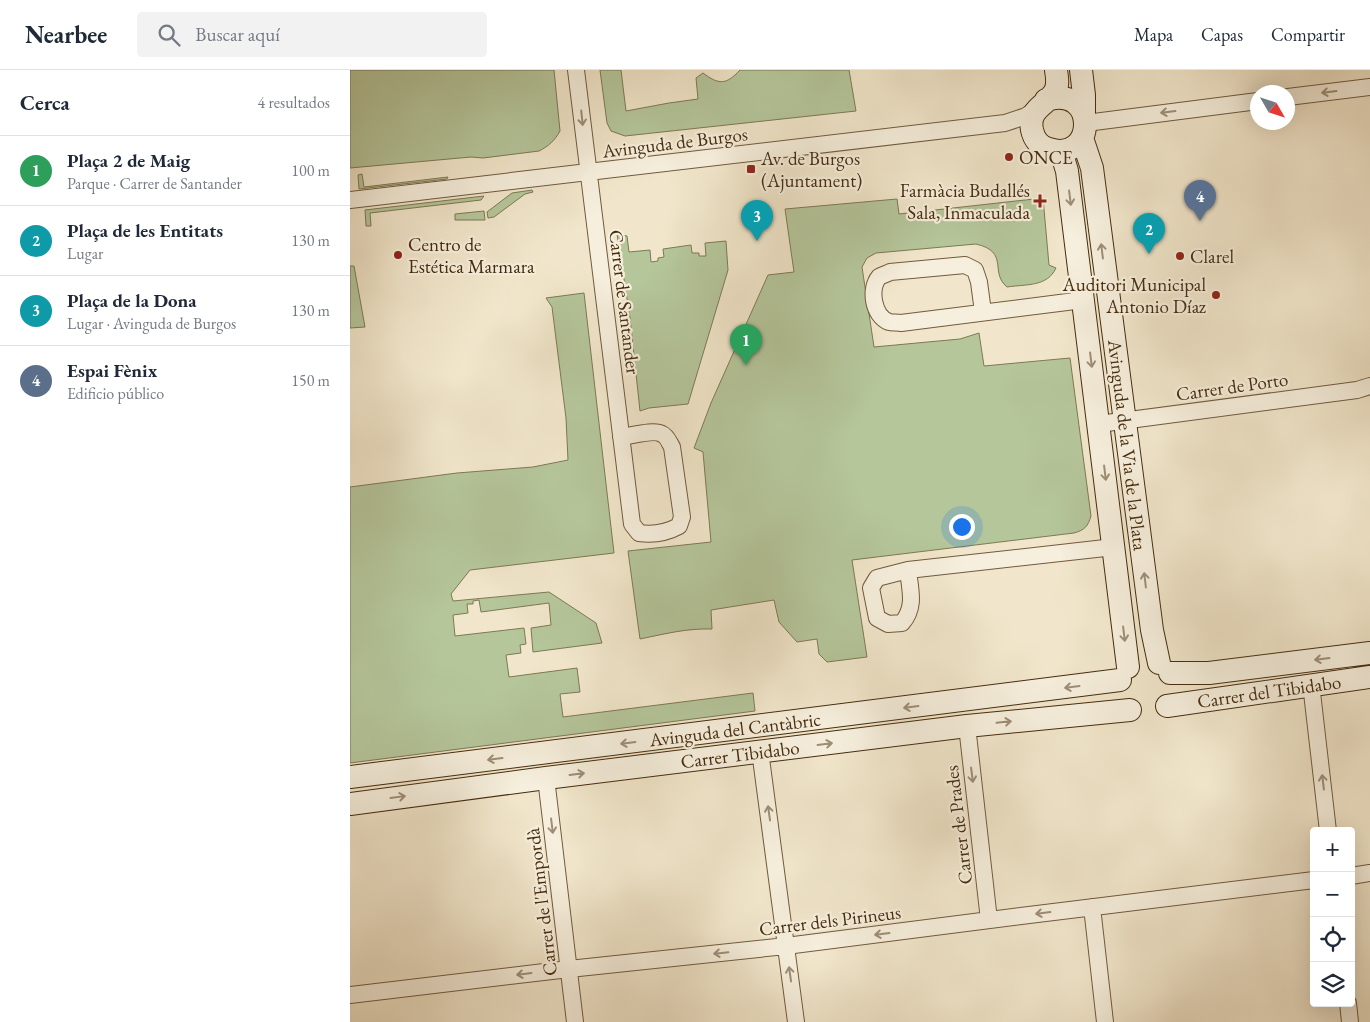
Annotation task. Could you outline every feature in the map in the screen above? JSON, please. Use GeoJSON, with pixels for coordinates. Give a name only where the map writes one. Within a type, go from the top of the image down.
{"type":"FeatureCollection","features":[{"type":"Feature","properties":{"kind":"street","name":"Carrer de Santander"},"geometry":{"type":"LineString","coordinates":[[576,70],[632,524],[638,533],[648,535],[669,532],[679,526],[682,517],[672,447],[667,437],[661,433],[652,432],[622,437]]}},
{"type":"Feature","properties":{"kind":"street"},"geometry":{"type":"LineString","coordinates":[[1036,140],[1032,128],[1032,118],[1041,105],[1054,93],[1057,86],[1056,70]]}},
{"type":"Feature","properties":{"kind":"street","name":"Avinguda de la Via de la Plata"},"geometry":{"type":"LineString","coordinates":[[1081,70],[1084,95],[1084,125],[1092,168],[1152,630],[1164,668]]}},
{"type":"Feature","properties":{"kind":"street"},"geometry":{"type":"LineString","coordinates":[[1295,96],[1370,86]]}},
{"type":"Feature","properties":{"kind":"street"},"geometry":{"type":"LineString","coordinates":[[1005,123],[1017,126],[1046,149],[1059,152],[1068,150],[1076,145],[1084,125],[1080,108],[1064,98],[1055,97],[1041,105]]}},
{"type":"Feature","properties":{"kind":"street"},"geometry":{"type":"LineString","coordinates":[[1084,125],[1250,102]]}},
{"type":"Feature","properties":{"kind":"street","name":"Avinguda de Burgos"},"geometry":{"type":"LineString","coordinates":[[350,200],[1005,123],[1026,116],[1041,105]]}},
{"type":"Feature","properties":{"kind":"street","name":"Avinguda de la Via de la Plata"},"geometry":{"type":"LineString","coordinates":[[1059,152],[1067,171],[1099,424],[1114,547],[1124,673]]}},
{"type":"Feature","properties":{"kind":"street"},"geometry":{"type":"LineString","coordinates":[[983,312],[979,282],[975,270],[965,264],[890,272],[880,276],[874,288],[875,306],[881,316],[889,322],[901,322],[1083,300]]}},
{"type":"Feature","properties":{"kind":"street","name":"Carrer de Porto"},"geometry":{"type":"LineString","coordinates":[[1099,424],[1347,391],[1370,386]]}},
{"type":"Feature","properties":{"kind":"street"},"geometry":{"type":"LineString","coordinates":[[908,570],[1114,547]]}},
{"type":"Feature","properties":{"kind":"street"},"geometry":{"type":"LineString","coordinates":[[1164,668],[1173,680],[1174,692],[1167,706],[1148,715],[1130,710],[1119,692],[1124,673],[1136,662],[1146,660],[1164,668],[1209,673],[1370,653]]}},
{"type":"Feature","properties":{"kind":"street","name":"Avinguda del Cantàbric"},"geometry":{"type":"LineString","coordinates":[[350,777],[543,753],[1124,673]]}},
{"type":"Feature","properties":{"kind":"street","name":"Carrer del Tibidabo"},"geometry":{"type":"LineString","coordinates":[[1167,706],[1370,677]]}},
{"type":"Feature","properties":{"kind":"street"},"geometry":{"type":"LineString","coordinates":[[1311,684],[1328,827]]}},
{"type":"Feature","properties":{"kind":"street","name":"Carrer Tibidabo"},"geometry":{"type":"LineString","coordinates":[[350,804],[967,726],[1130,710]]}},
{"type":"Feature","properties":{"kind":"street","name":"Carrer de Prades"},"geometry":{"type":"LineString","coordinates":[[967,726],[989,920]]}},
{"type":"Feature","properties":{"kind":"street"},"geometry":{"type":"LineString","coordinates":[[760,752],[796,1022]]}},
{"type":"Feature","properties":{"kind":"street"},"geometry":{"type":"LineString","coordinates":[[543,753],[546,778]]}},
{"type":"Feature","properties":{"kind":"street","name":"Carrer de l'Empordà"},"geometry":{"type":"LineString","coordinates":[[546,778],[575,1022]]}},
{"type":"Feature","properties":{"kind":"street"},"geometry":{"type":"LineString","coordinates":[[1355,875],[1370,873]]}},
{"type":"Feature","properties":{"kind":"street","name":"Carrer dels Pirineus"},"geometry":{"type":"LineString","coordinates":[[350,995],[786,946],[1310,880]]}},
{"type":"Feature","properties":{"kind":"street"},"geometry":{"type":"LineString","coordinates":[[1092,907],[1105,1022]]}},
{"type":"Feature","properties":{"kind":"street"},"geometry":{"type":"LineString","coordinates":[[1348,1007],[1350,1022]]}},
{"type":"Feature","properties":{"kind":"green space"},"geometry":{"type":"Polygon","coordinates":[[[350,70],[554,70],[560,131],[546,147],[539,151],[483,158],[471,157],[350,168],[350,70]]]}},
{"type":"Feature","properties":{"kind":"green space"},"geometry":{"type":"Polygon","coordinates":[[[600,70],[621,70],[626,111],[698,99],[696,78],[703,73],[714,80],[722,82],[731,78],[740,70],[849,70],[856,111],[625,136],[611,131],[607,123],[600,70]]]}},
{"type":"Feature","properties":{"kind":"green space"},"geometry":{"type":"Polygon","coordinates":[[[362,174],[364,187],[448,177],[447,179],[359,189],[358,175],[362,174]]]}},
{"type":"Feature","properties":{"kind":"green space"},"geometry":{"type":"Polygon","coordinates":[[[532,190],[533,192],[525,194],[494,217],[488,218],[487,212],[512,193],[532,190]]]}},
{"type":"Feature","properties":{"kind":"green space"},"geometry":{"type":"Polygon","coordinates":[[[484,196],[481,200],[370,213],[371,226],[366,226],[365,210],[484,196]]]}},
{"type":"Feature","properties":{"kind":"green space"},"geometry":{"type":"Polygon","coordinates":[[[1043,198],[1049,265],[1056,268],[1042,282],[1007,287],[999,275],[998,263],[993,252],[976,244],[876,253],[867,258],[862,267],[874,347],[960,339],[979,333],[984,366],[1070,358],[1091,516],[1086,527],[1074,533],[852,560],[867,657],[827,662],[819,654],[817,639],[797,642],[779,622],[774,600],[711,610],[712,629],[685,630],[640,639],[628,551],[711,542],[703,452],[694,448],[711,403],[768,275],[794,272],[785,209],[897,199],[899,214],[1043,198]]]}},
{"type":"Feature","properties":{"kind":"green space"},"geometry":{"type":"Polygon","coordinates":[[[484,211],[485,220],[455,220],[455,214],[484,211]]]}},
{"type":"Feature","properties":{"kind":"green space"},"geometry":{"type":"Polygon","coordinates":[[[617,234],[627,236],[629,252],[650,250],[651,262],[658,261],[658,258],[664,257],[663,249],[691,245],[692,253],[706,256],[705,243],[726,241],[728,270],[688,404],[649,408],[640,411],[630,318],[617,234]]]}},
{"type":"Feature","properties":{"kind":"green space"},"geometry":{"type":"Polygon","coordinates":[[[350,266],[354,266],[365,327],[350,328],[350,266]]]}},
{"type":"Feature","properties":{"kind":"green space"},"geometry":{"type":"Polygon","coordinates":[[[584,293],[614,553],[470,570],[451,594],[453,601],[549,592],[596,623],[602,643],[533,652],[531,628],[551,625],[549,603],[481,612],[479,600],[473,601],[473,604],[467,604],[468,613],[453,615],[455,636],[524,628],[526,644],[520,645],[521,653],[506,655],[509,677],[577,668],[580,692],[560,694],[563,717],[753,693],[755,711],[350,763],[350,487],[457,473],[533,467],[568,460],[566,418],[552,307],[546,298],[584,293]]]}},
{"type":"Feature","properties":{"kind":"place","name":"ONCE"},"geometry":{"type":"Point","coordinates":[1009,157]}},
{"type":"Feature","properties":{"kind":"place","name":"Av. de Burgos (Ajuntament)"},"geometry":{"type":"Point","coordinates":[751,169]}},
{"type":"Feature","properties":{"kind":"place","name":"Farmàcia Budallés Sala, Inmaculada"},"geometry":{"type":"Point","coordinates":[1040,201]}},
{"type":"Feature","properties":{"kind":"place","name":"Espai Fènix"},"geometry":{"type":"Point","coordinates":[1200,221]}},
{"type":"Feature","properties":{"kind":"place","name":"Plaça de la Dona"},"geometry":{"type":"Point","coordinates":[757,241]}},
{"type":"Feature","properties":{"kind":"place","name":"Plaça de les Entitats"},"geometry":{"type":"Point","coordinates":[1149,254]}},
{"type":"Feature","properties":{"kind":"place","name":"Centro de Estética Marmara"},"geometry":{"type":"Point","coordinates":[398,255]}},
{"type":"Feature","properties":{"kind":"place","name":"Clarel"},"geometry":{"type":"Point","coordinates":[1180,256]}},
{"type":"Feature","properties":{"kind":"place","name":"Auditori Municipal Antonio Díaz"},"geometry":{"type":"Point","coordinates":[1216,295]}},
{"type":"Feature","properties":{"kind":"place","name":"Plaça 2 de Maig"},"geometry":{"type":"Point","coordinates":[746,365]}}]}
